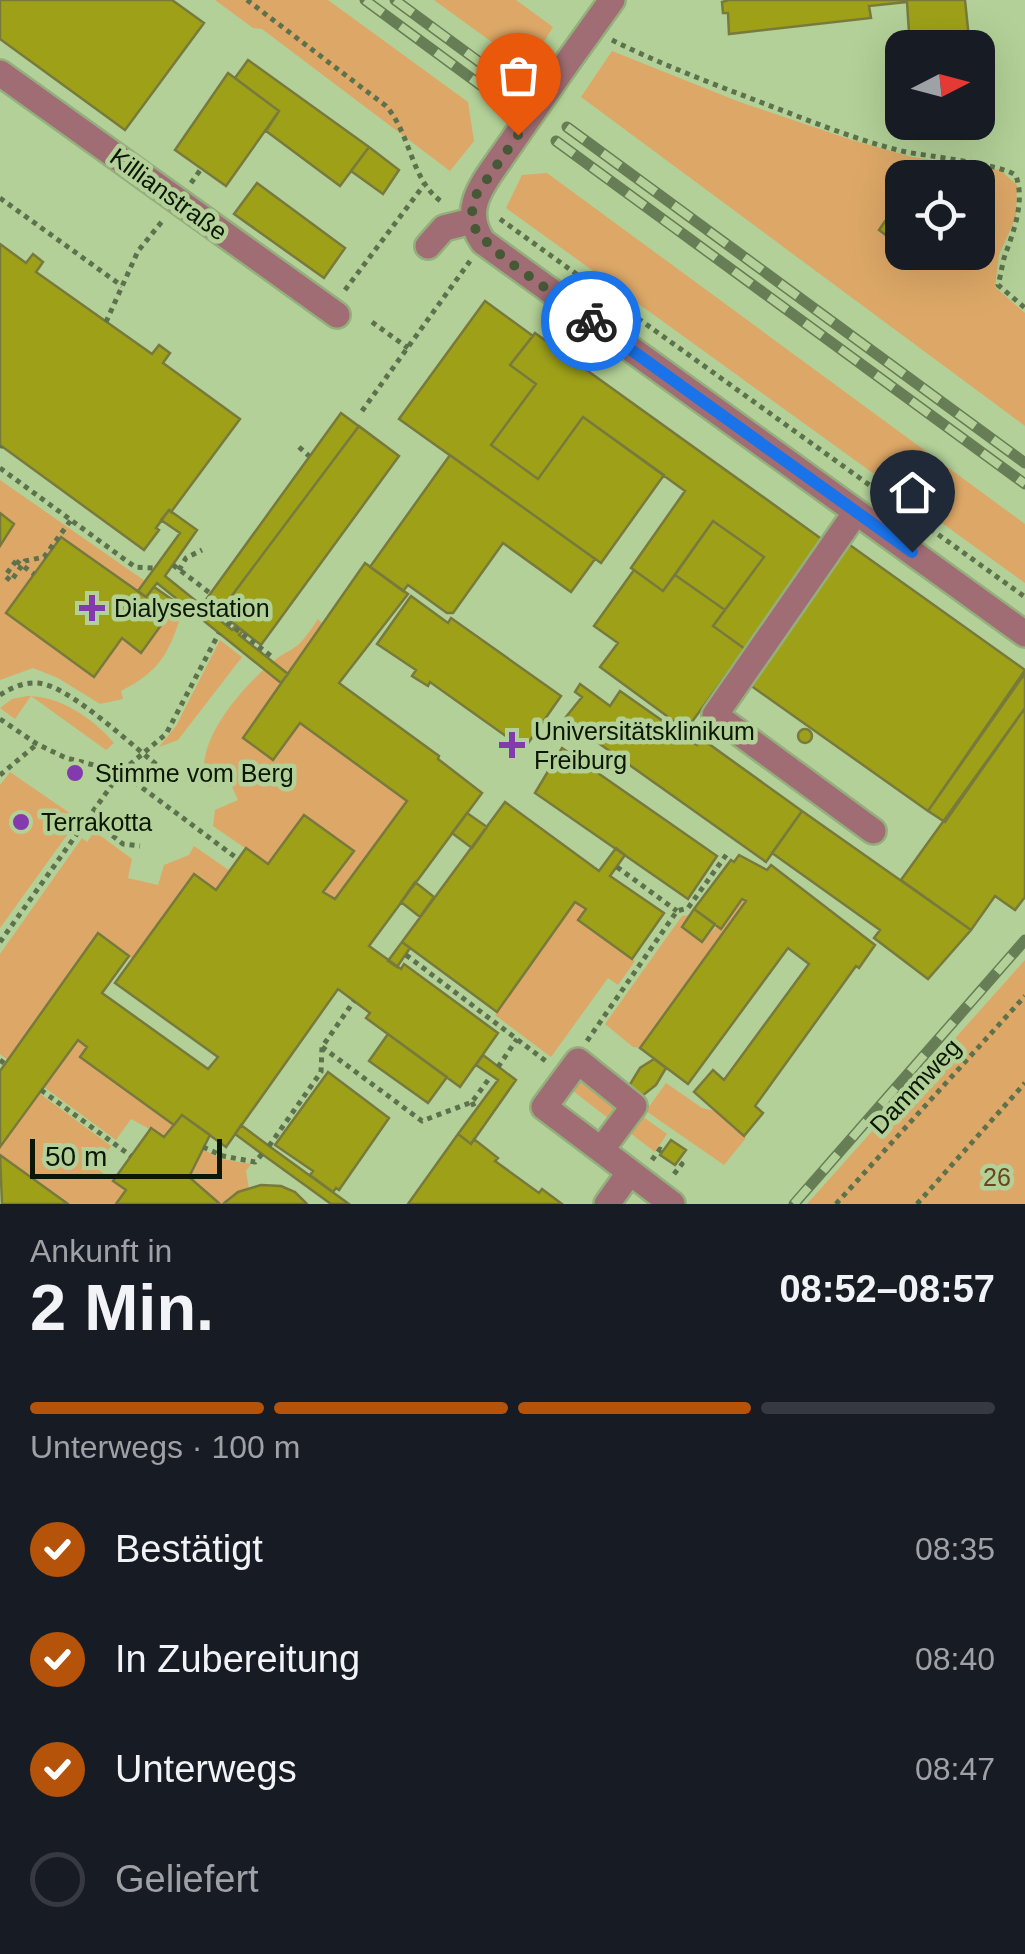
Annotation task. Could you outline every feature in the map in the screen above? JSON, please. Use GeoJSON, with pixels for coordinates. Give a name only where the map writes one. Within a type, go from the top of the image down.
{"type":"FeatureCollection","features":[{"type":"Feature","properties":{"kind":"street"},"geometry":{"type":"LineString","coordinates":[[483,233],[476,195],[612,0]]}},
{"type":"Feature","properties":{"kind":"street","name":"Killianstraße"},"geometry":{"type":"LineString","coordinates":[[0,73],[334,313]]}},
{"type":"Feature","properties":{"kind":"street"},"geometry":{"type":"LineString","coordinates":[[428,246],[444,228],[483,233],[1025,634]]}},
{"type":"Feature","properties":{"kind":"street"},"geometry":{"type":"LineString","coordinates":[[856,512],[715,715],[873,830]]}},
{"type":"Feature","properties":{"kind":"street"},"geometry":{"type":"LineString","coordinates":[[601,1150],[634,1106],[578,1061],[544,1106],[601,1150],[672,1204]]}},
{"type":"Feature","properties":{"kind":"street"},"geometry":{"type":"LineString","coordinates":[[607,1204],[630,1172]]}},
{"type":"Feature","properties":{"kind":"path"},"geometry":{"type":"LineString","coordinates":[[247,0],[386,106],[398,120],[424,185],[483,233]]}},
{"type":"Feature","properties":{"kind":"path"},"geometry":{"type":"LineString","coordinates":[[593,28],[697,78],[828,128],[896,150],[1000,166],[1015,174],[1024,194],[1023,218],[1006,254],[998,285],[1025,308]]}},
{"type":"Feature","properties":{"kind":"path"},"geometry":{"type":"LineString","coordinates":[[106,322],[138,251],[201,169]]}},
{"type":"Feature","properties":{"kind":"path"},"geometry":{"type":"LineString","coordinates":[[334,313],[424,185]]}},
{"type":"Feature","properties":{"kind":"path"},"geometry":{"type":"LineString","coordinates":[[0,198],[122,286]]}},
{"type":"Feature","properties":{"kind":"path"},"geometry":{"type":"LineString","coordinates":[[362,410],[496,215],[1025,597]]}},
{"type":"Feature","properties":{"kind":"path"},"geometry":{"type":"LineString","coordinates":[[372,322],[408,348]]}},
{"type":"Feature","properties":{"kind":"path"},"geometry":{"type":"LineString","coordinates":[[299,447],[310,456]]}},
{"type":"Feature","properties":{"kind":"path"},"geometry":{"type":"LineString","coordinates":[[0,468],[135,567],[155,568]]}},
{"type":"Feature","properties":{"kind":"path"},"geometry":{"type":"LineString","coordinates":[[34,574],[16,561],[8,579],[26,562],[44,558],[71,520]]}},
{"type":"Feature","properties":{"kind":"path"},"geometry":{"type":"LineString","coordinates":[[202,550],[176,567],[210,593]]}},
{"type":"Feature","properties":{"kind":"path"},"geometry":{"type":"LineString","coordinates":[[219,616],[270,656]]}},
{"type":"Feature","properties":{"kind":"path"},"geometry":{"type":"LineString","coordinates":[[0,942],[122,772],[166,734],[219,634]]}},
{"type":"Feature","properties":{"kind":"path"},"geometry":{"type":"LineString","coordinates":[[0,695],[28,683],[42,682],[100,716],[165,771]]}},
{"type":"Feature","properties":{"kind":"path"},"geometry":{"type":"LineString","coordinates":[[0,719],[66,758],[122,772],[238,859]]}},
{"type":"Feature","properties":{"kind":"path"},"geometry":{"type":"LineString","coordinates":[[0,774],[37,744]]}},
{"type":"Feature","properties":{"kind":"path"},"geometry":{"type":"LineString","coordinates":[[88,818],[123,844],[140,846]]}},
{"type":"Feature","properties":{"kind":"path"},"geometry":{"type":"LineString","coordinates":[[582,1049],[676,911],[688,908],[729,852]]}},
{"type":"Feature","properties":{"kind":"path"},"geometry":{"type":"LineString","coordinates":[[617,867],[676,911]]}},
{"type":"Feature","properties":{"kind":"path"},"geometry":{"type":"LineString","coordinates":[[406,954],[553,1066]]}},
{"type":"Feature","properties":{"kind":"path","name":"Dammweg"},"geometry":{"type":"LineString","coordinates":[[836,1204],[1025,996]]}},
{"type":"Feature","properties":{"kind":"path"},"geometry":{"type":"LineString","coordinates":[[268,1146],[321,1072],[322,1047],[354,1001]]}},
{"type":"Feature","properties":{"kind":"path"},"geometry":{"type":"LineString","coordinates":[[498,1067],[518,1039]]}},
{"type":"Feature","properties":{"kind":"path"},"geometry":{"type":"LineString","coordinates":[[322,1047],[422,1121],[472,1102],[491,1076]]}},
{"type":"Feature","properties":{"kind":"path"},"geometry":{"type":"LineString","coordinates":[[917,1204],[1025,1083]]}},
{"type":"Feature","properties":{"kind":"path"},"geometry":{"type":"LineString","coordinates":[[42,1090],[131,1156]]}},
{"type":"Feature","properties":{"kind":"path"},"geometry":{"type":"LineString","coordinates":[[472,1102],[476,1111]]}},
{"type":"Feature","properties":{"kind":"path"},"geometry":{"type":"LineString","coordinates":[[204,1147],[255,1162],[262,1154]]}},
{"type":"Feature","properties":{"kind":"green space"},"geometry":{"type":"Polygon","coordinates":[[[215,0],[328,0],[468,102],[474,141],[450,171],[262,29],[253,28],[215,0]]]}},
{"type":"Feature","properties":{"kind":"green space"},"geometry":{"type":"Polygon","coordinates":[[[434,0],[516,0],[553,27],[532,61],[504,51],[434,0]]]}},
{"type":"Feature","properties":{"kind":"green space"},"geometry":{"type":"Polygon","coordinates":[[[612,51],[737,101],[852,140],[932,160],[885,160],[885,270],[995,270],[995,169],[1017,185],[1016,217],[999,255],[995,287],[1025,313],[1025,426],[581,97],[612,51]]]}},
{"type":"Feature","properties":{"kind":"green space"},"geometry":{"type":"Polygon","coordinates":[[[547,173],[1025,524],[1025,583],[506,208],[522,175],[547,173]]]}},
{"type":"Feature","properties":{"kind":"green space"},"geometry":{"type":"Polygon","coordinates":[[[0,480],[145,581],[138,591],[61,537],[7,612],[122,638],[141,652],[177,603],[183,609],[162,658],[146,675],[121,691],[123,699],[100,704],[58,678],[33,668],[0,680],[0,480]]]}},
{"type":"Feature","properties":{"kind":"green space"},"geometry":{"type":"Polygon","coordinates":[[[318,619],[323,624],[243,738],[273,760],[300,723],[407,801],[335,899],[323,892],[353,850],[304,815],[268,864],[213,826],[215,810],[238,800],[228,778],[208,787],[204,770],[206,752],[224,715],[266,668],[299,644],[318,619]]]}},
{"type":"Feature","properties":{"kind":"green space"},"geometry":{"type":"Polygon","coordinates":[[[220,640],[242,657],[178,740],[159,747],[176,726],[220,640]]]}},
{"type":"Feature","properties":{"kind":"green space"},"geometry":{"type":"Polygon","coordinates":[[[31,696],[15,719],[0,708],[12,699],[31,696]]]}},
{"type":"Feature","properties":{"kind":"green space"},"geometry":{"type":"Polygon","coordinates":[[[32,696],[75,710],[114,743],[106,750],[32,696]]]}},
{"type":"Feature","properties":{"kind":"green space"},"geometry":{"type":"Polygon","coordinates":[[[10,772],[74,816],[75,824],[0,928],[0,785],[10,772]]]}},
{"type":"Feature","properties":{"kind":"green space"},"geometry":{"type":"Polygon","coordinates":[[[90,828],[132,859],[128,878],[158,885],[164,865],[189,855],[194,846],[230,871],[216,890],[193,874],[132,959],[98,934],[8,1060],[0,1054],[0,954],[82,838],[87,842],[90,828]]]}},
{"type":"Feature","properties":{"kind":"green space"},"geometry":{"type":"Polygon","coordinates":[[[742,899],[746,901],[640,1048],[633,1047],[605,1024],[682,916],[690,915],[682,928],[702,942],[742,899]]]}},
{"type":"Feature","properties":{"kind":"green space"},"geometry":{"type":"Polygon","coordinates":[[[575,902],[586,909],[579,920],[635,961],[618,985],[608,978],[551,1057],[495,1015],[575,902]]]}},
{"type":"Feature","properties":{"kind":"green space","name":"26"},"geometry":{"type":"Polygon","coordinates":[[[1025,960],[1025,1204],[807,1204],[1025,960]]]}},
{"type":"Feature","properties":{"kind":"green space"},"geometry":{"type":"Polygon","coordinates":[[[78,1040],[87,1047],[81,1057],[174,1125],[164,1137],[131,1119],[116,1140],[44,1087],[78,1040]]]}},
{"type":"Feature","properties":{"kind":"green space"},"geometry":{"type":"Polygon","coordinates":[[[582,1079],[618,1107],[613,1122],[568,1087],[582,1079]]]}},
{"type":"Feature","properties":{"kind":"green space"},"geometry":{"type":"Polygon","coordinates":[[[666,1083],[702,1108],[716,1111],[746,1138],[724,1165],[646,1111],[666,1083]]]}},
{"type":"Feature","properties":{"kind":"green space"},"geometry":{"type":"Polygon","coordinates":[[[39,1093],[111,1146],[96,1168],[126,1190],[116,1204],[68,1204],[0,1155],[0,1147],[39,1093]]]}},
{"type":"Feature","properties":{"kind":"green space"},"geometry":{"type":"Polygon","coordinates":[[[642,1116],[667,1134],[655,1152],[630,1133],[642,1116]]]}},
{"type":"Feature","properties":{"kind":"green space"},"geometry":{"type":"Polygon","coordinates":[[[202,1149],[222,1159],[251,1164],[246,1171],[249,1189],[220,1204],[189,1177],[202,1149]]]}},
{"type":"Feature","properties":{"kind":"building"},"geometry":{"type":"Polygon","coordinates":[[[0,0],[172,0],[204,23],[125,130],[0,39],[0,0]]]}},
{"type":"Feature","properties":{"kind":"building"},"geometry":{"type":"Polygon","coordinates":[[[965,0],[968,30],[909,30],[907,2],[869,6],[871,18],[729,34],[728,13],[723,13],[722,2],[965,0]]]}},
{"type":"Feature","properties":{"kind":"building"},"geometry":{"type":"Polygon","coordinates":[[[248,60],[369,147],[340,186],[266,131],[279,111],[235,78],[248,60]]]}},
{"type":"Feature","properties":{"kind":"building"},"geometry":{"type":"Polygon","coordinates":[[[228,73],[279,111],[226,186],[175,150],[228,73]]]}},
{"type":"Feature","properties":{"kind":"building"},"geometry":{"type":"Polygon","coordinates":[[[369,147],[399,170],[383,194],[351,171],[369,147]]]}},
{"type":"Feature","properties":{"kind":"building"},"geometry":{"type":"Polygon","coordinates":[[[257,183],[345,248],[324,278],[234,214],[257,183]]]}},
{"type":"Feature","properties":{"kind":"building"},"geometry":{"type":"Polygon","coordinates":[[[0,244],[26,263],[33,254],[43,262],[36,272],[152,354],[159,345],[170,353],[163,363],[240,419],[169,510],[144,550],[0,445],[0,244]]]}},
{"type":"Feature","properties":{"kind":"building"},"geometry":{"type":"Polygon","coordinates":[[[485,301],[533,336],[510,365],[536,384],[491,445],[538,479],[583,417],[664,475],[601,563],[399,419],[485,301]]]}},
{"type":"Feature","properties":{"kind":"building"},"geometry":{"type":"Polygon","coordinates":[[[535,333],[823,540],[745,649],[713,626],[764,557],[713,521],[663,591],[631,568],[685,491],[583,417],[538,479],[491,445],[536,384],[510,365],[535,333]]]}},
{"type":"Feature","properties":{"kind":"building"},"geometry":{"type":"Polygon","coordinates":[[[341,413],[399,456],[261,645],[205,601],[341,413]]]}},
{"type":"Feature","properties":{"kind":"building"},"geometry":{"type":"Polygon","coordinates":[[[359,426],[399,456],[261,645],[228,619],[239,604],[230,598],[359,426]]]}},
{"type":"Feature","properties":{"kind":"building"},"geometry":{"type":"Polygon","coordinates":[[[450,455],[595,559],[571,592],[503,543],[453,613],[447,613],[408,585],[403,591],[370,567],[450,455]]]}},
{"type":"Feature","properties":{"kind":"building"},"geometry":{"type":"Polygon","coordinates":[[[169,510],[197,530],[165,576],[232,630],[236,625],[243,631],[239,635],[288,674],[281,683],[157,583],[146,597],[138,591],[180,533],[161,520],[169,510]]]}},
{"type":"Feature","properties":{"kind":"building"},"geometry":{"type":"Polygon","coordinates":[[[0,513],[14,524],[0,546],[0,513]]]}},
{"type":"Feature","properties":{"kind":"building"},"geometry":{"type":"Polygon","coordinates":[[[713,521],[764,557],[725,610],[675,575],[713,521]]]}},
{"type":"Feature","properties":{"kind":"building","name":"Dialysestation"},"geometry":{"type":"Polygon","coordinates":[[[61,537],[146,597],[154,587],[177,603],[141,653],[122,638],[94,677],[6,613],[61,537]]]}},
{"type":"Feature","properties":{"kind":"building"},"geometry":{"type":"Polygon","coordinates":[[[847,543],[1025,670],[928,811],[750,685],[847,543]]]}},
{"type":"Feature","properties":{"kind":"building"},"geometry":{"type":"Polygon","coordinates":[[[365,563],[408,594],[339,683],[439,756],[482,793],[369,946],[401,969],[404,964],[498,1033],[460,1087],[366,1018],[370,1013],[338,989],[226,1147],[182,1115],[174,1125],[80,1057],[87,1047],[78,1040],[0,1147],[0,1071],[98,933],[129,956],[102,993],[208,1069],[218,1057],[115,983],[194,874],[216,890],[246,848],[268,864],[304,815],[354,851],[323,892],[335,899],[407,801],[300,723],[273,760],[243,738],[365,563]]]}},
{"type":"Feature","properties":{"kind":"building"},"geometry":{"type":"Polygon","coordinates":[[[634,570],[663,591],[675,575],[725,610],[713,626],[745,649],[686,730],[600,667],[618,643],[594,626],[634,570]]]}},
{"type":"Feature","properties":{"kind":"building"},"geometry":{"type":"Polygon","coordinates":[[[411,596],[448,623],[451,618],[561,696],[524,749],[430,682],[428,686],[412,676],[416,670],[377,644],[411,596]]]}},
{"type":"Feature","properties":{"kind":"building"},"geometry":{"type":"Polygon","coordinates":[[[1025,673],[1025,708],[945,822],[928,811],[1025,673]]]}},
{"type":"Feature","properties":{"kind":"building"},"geometry":{"type":"Polygon","coordinates":[[[580,684],[610,706],[620,691],[697,745],[702,739],[802,811],[766,862],[576,727],[566,717],[582,697],[575,692],[580,684]]]}},
{"type":"Feature","properties":{"kind":"building"},"geometry":{"type":"Polygon","coordinates":[[[1025,708],[1025,897],[1015,910],[995,896],[971,930],[901,880],[1025,708]]]}},
{"type":"Feature","properties":{"kind":"building"},"geometry":{"type":"Polygon","coordinates":[[[805,729],[812,736],[805,743],[798,736],[805,729]]]}},
{"type":"Feature","properties":{"kind":"building"},"geometry":{"type":"Polygon","coordinates":[[[562,748],[717,856],[688,899],[535,793],[562,748]]]}},
{"type":"Feature","properties":{"kind":"building"},"geometry":{"type":"Polygon","coordinates":[[[505,802],[599,871],[616,848],[625,855],[610,876],[664,913],[632,959],[578,920],[586,909],[575,902],[497,1012],[402,942],[505,802]]]}},
{"type":"Feature","properties":{"kind":"building"},"geometry":{"type":"Polygon","coordinates":[[[802,811],[971,930],[928,979],[874,938],[880,930],[772,853],[802,811]]]}},
{"type":"Feature","properties":{"kind":"building"},"geometry":{"type":"Polygon","coordinates":[[[467,813],[487,827],[472,848],[452,833],[467,813]]]}},
{"type":"Feature","properties":{"kind":"building"},"geometry":{"type":"Polygon","coordinates":[[[739,855],[767,870],[771,865],[875,945],[755,1106],[763,1113],[744,1136],[694,1092],[713,1070],[724,1080],[809,964],[788,948],[688,1084],[640,1048],[746,901],[742,899],[721,929],[694,909],[739,855]]]}},
{"type":"Feature","properties":{"kind":"building"},"geometry":{"type":"Polygon","coordinates":[[[415,882],[434,897],[420,917],[401,902],[415,882]]]}},
{"type":"Feature","properties":{"kind":"building"},"geometry":{"type":"Polygon","coordinates":[[[694,909],[715,924],[702,942],[682,927],[694,909]]]}},
{"type":"Feature","properties":{"kind":"building"},"geometry":{"type":"Polygon","coordinates":[[[402,942],[410,948],[397,967],[388,961],[402,942]]]}},
{"type":"Feature","properties":{"kind":"building"},"geometry":{"type":"Polygon","coordinates":[[[388,1034],[447,1077],[428,1103],[369,1061],[388,1034]]]}},
{"type":"Feature","properties":{"kind":"building"},"geometry":{"type":"Polygon","coordinates":[[[483,1055],[516,1080],[471,1144],[458,1134],[498,1080],[476,1065],[483,1055]]]}},
{"type":"Feature","properties":{"kind":"building"},"geometry":{"type":"Polygon","coordinates":[[[654,1059],[666,1068],[656,1085],[642,1096],[629,1086],[640,1068],[654,1059]]]}},
{"type":"Feature","properties":{"kind":"building"},"geometry":{"type":"Polygon","coordinates":[[[328,1072],[389,1118],[339,1190],[333,1192],[310,1175],[313,1171],[275,1145],[328,1072]]]}},
{"type":"Feature","properties":{"kind":"building"},"geometry":{"type":"Polygon","coordinates":[[[182,1115],[210,1135],[189,1177],[220,1204],[116,1204],[126,1190],[113,1181],[151,1128],[164,1137],[182,1115]]]}},
{"type":"Feature","properties":{"kind":"building"},"geometry":{"type":"Polygon","coordinates":[[[241,1125],[349,1204],[331,1204],[262,1154],[235,1134],[241,1125]]]}},
{"type":"Feature","properties":{"kind":"building"},"geometry":{"type":"Polygon","coordinates":[[[458,1134],[471,1144],[474,1139],[498,1158],[495,1161],[539,1193],[542,1189],[562,1204],[408,1204],[458,1134]]]}},
{"type":"Feature","properties":{"kind":"building"},"geometry":{"type":"Polygon","coordinates":[[[671,1140],[686,1150],[675,1165],[660,1155],[671,1140]]]}},
{"type":"Feature","properties":{"kind":"building"},"geometry":{"type":"Polygon","coordinates":[[[0,1155],[68,1204],[2,1204],[0,1155]]]}},
{"type":"Feature","properties":{"kind":"building"},"geometry":{"type":"Polygon","coordinates":[[[261,1185],[281,1186],[295,1192],[307,1204],[223,1204],[238,1192],[261,1185]]]}},
{"type":"Feature","properties":{"kind":"railway"},"geometry":{"type":"LineString","coordinates":[[365,0],[498,98]]}},
{"type":"Feature","properties":{"kind":"railway"},"geometry":{"type":"LineString","coordinates":[[395,0],[508,83]]}},
{"type":"Feature","properties":{"kind":"railway"},"geometry":{"type":"LineString","coordinates":[[567,127],[1025,463]]}},
{"type":"Feature","properties":{"kind":"railway"},"geometry":{"type":"LineString","coordinates":[[556,141],[1025,484]]}},
{"type":"Feature","properties":{"kind":"railway"},"geometry":{"type":"LineString","coordinates":[[794,1204],[1025,940]]}},
{"type":"Feature","properties":{"kind":"way so far"},"geometry":{"type":"LineString","coordinates":[[518,135],[476,195],[472,210],[476,232],[483,242],[591,321]]}},
{"type":"Feature","properties":{"kind":"place","name":"Dialysestation"},"geometry":{"type":"Point","coordinates":[92,608]}},
{"type":"Feature","properties":{"kind":"place","name":"Universitätsklinikum Freiburg"},"geometry":{"type":"Point","coordinates":[512,745]}},
{"type":"Feature","properties":{"kind":"place","name":"Stimme vom Berg"},"geometry":{"type":"Point","coordinates":[75,773]}},
{"type":"Feature","properties":{"kind":"place","name":"Terrakotta"},"geometry":{"type":"Point","coordinates":[21,822]}},
{"type":"Feature","properties":{"kind":"route"},"geometry":{"type":"LineString","coordinates":[[591,321],[912,552]]}}]}
